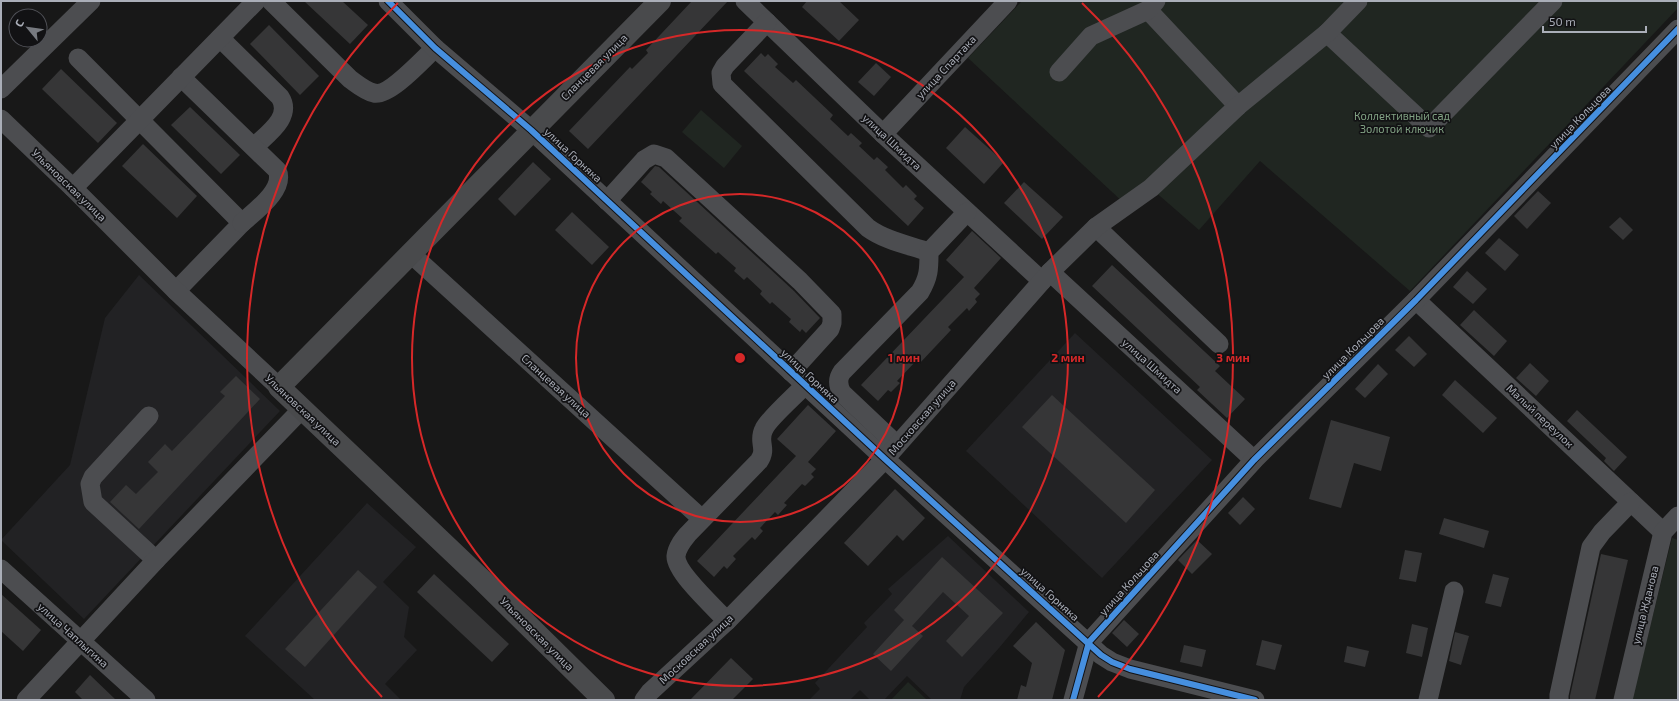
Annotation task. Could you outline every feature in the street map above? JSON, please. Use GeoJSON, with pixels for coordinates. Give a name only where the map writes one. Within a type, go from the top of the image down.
{"type":"FeatureCollection","features":[{"type":"Feature","properties":{"kind":"main road","name":"Сланцевая улица"},"geometry":{"type":"LineString","coordinates":[[279,387],[660,1]]}},
{"type":"Feature","properties":{"kind":"main road","name":"Ульяновская улица"},"geometry":{"type":"LineString","coordinates":[[279,387],[472,570],[604,700]]}},
{"type":"Feature","properties":{"kind":"street"},"geometry":{"type":"LineString","coordinates":[[1,89],[91,1]]}},
{"type":"Feature","properties":{"kind":"street"},"geometry":{"type":"LineString","coordinates":[[73,188],[256,1]]}},
{"type":"Feature","properties":{"kind":"street"},"geometry":{"type":"LineString","coordinates":[[271,1],[350,79],[361,88],[375,94],[387,91],[435,48]]}},
{"type":"Feature","properties":{"kind":"street","name":"улица Горняка"},"geometry":{"type":"LineString","coordinates":[[388,1],[435,48],[531,130],[805,385],[891,452],[1102,655],[1112,662],[1130,669],[1255,700]]}},
{"type":"Feature","properties":{"kind":"street","name":"улица Шмидта"},"geometry":{"type":"LineString","coordinates":[[745,1],[883,134],[968,212],[1046,276],[1254,460]]}},
{"type":"Feature","properties":{"kind":"street","name":"улица Спартака"},"geometry":{"type":"LineString","coordinates":[[883,134],[1008,1]]}},
{"type":"Feature","properties":{"kind":"street","name":"Московская улица"},"geometry":{"type":"LineString","coordinates":[[644,700],[650,692],[727,621],[891,452],[1046,276],[1096,227],[1151,188],[1238,106],[1327,33],[1358,1]]}},
{"type":"Feature","properties":{"kind":"street"},"geometry":{"type":"LineString","coordinates":[[1327,33],[1429,128],[1554,1]]}},
{"type":"Feature","properties":{"kind":"street"},"geometry":{"type":"LineString","coordinates":[[1059,72],[1091,36],[1152,5],[1238,106]]}},
{"type":"Feature","properties":{"kind":"street"},"geometry":{"type":"LineString","coordinates":[[767,22],[725,66],[721,73],[722,84],[868,228],[876,234],[888,239],[929,252]]}},
{"type":"Feature","properties":{"kind":"street","name":"улица Кольцова"},"geometry":{"type":"LineString","coordinates":[[1073,700],[1089,642],[1254,460],[1416,300],[1678,29]]}},
{"type":"Feature","properties":{"kind":"street"},"geometry":{"type":"LineString","coordinates":[[220,38],[280,97],[283,102],[284,107],[280,121],[254,147]]}},
{"type":"Feature","properties":{"kind":"street"},"geometry":{"type":"LineString","coordinates":[[78,58],[242,223]]}},
{"type":"Feature","properties":{"kind":"street"},"geometry":{"type":"LineString","coordinates":[[176,291],[274,192],[280,180],[277,170],[181,77]]}},
{"type":"Feature","properties":{"kind":"street","name":"Ульяновская улица"},"geometry":{"type":"LineString","coordinates":[[1,119],[73,188],[176,291],[279,387]]}},
{"type":"Feature","properties":{"kind":"street"},"geometry":{"type":"LineString","coordinates":[[607,201],[644,160],[654,154],[660,155],[666,158],[800,281],[830,310],[833,318],[830,329],[792,372]]}},
{"type":"Feature","properties":{"kind":"street"},"geometry":{"type":"LineString","coordinates":[[891,452],[842,393],[839,388],[838,378],[842,372],[920,292],[929,273],[929,252],[968,212]]}},
{"type":"Feature","properties":{"kind":"street"},"geometry":{"type":"LineString","coordinates":[[1096,227],[1219,344]]}},
{"type":"Feature","properties":{"kind":"street","name":"Сланцевая улица"},"geometry":{"type":"LineString","coordinates":[[410,253],[702,520]]}},
{"type":"Feature","properties":{"kind":"street","name":"Малый переулок"},"geometry":{"type":"LineString","coordinates":[[1416,300],[1663,532]]}},
{"type":"Feature","properties":{"kind":"street"},"geometry":{"type":"LineString","coordinates":[[727,621],[684,575],[677,564],[676,554],[679,546],[688,534],[759,461],[763,455],[764,449],[760,438],[764,427],[805,385]]}},
{"type":"Feature","properties":{"kind":"street"},"geometry":{"type":"LineString","coordinates":[[26,700],[156,560],[302,409]]}},
{"type":"Feature","properties":{"kind":"street"},"geometry":{"type":"LineString","coordinates":[[149,416],[93,477],[90,484],[93,502],[156,560]]}},
{"type":"Feature","properties":{"kind":"street"},"geometry":{"type":"LineString","coordinates":[[1559,700],[1558,695],[1591,547],[1602,532],[1631,502]]}},
{"type":"Feature","properties":{"kind":"street","name":"улица Жданова"},"geometry":{"type":"LineString","coordinates":[[1623,700],[1663,532],[1678,516]]}},
{"type":"Feature","properties":{"kind":"street","name":"улица Чаплыгина"},"geometry":{"type":"LineString","coordinates":[[1,569],[146,700]]}},
{"type":"Feature","properties":{"kind":"street"},"geometry":{"type":"LineString","coordinates":[[1428,700],[1454,591]]}},
{"type":"Feature","properties":{"kind":"shaded area"},"geometry":{"type":"Polygon","coordinates":[[[139,275],[280,411],[84,619],[1,540],[70,465],[105,318],[139,275]]]}},
{"type":"Feature","properties":{"kind":"shaded area"},"geometry":{"type":"Polygon","coordinates":[[[1075,333],[1212,460],[1102,578],[966,451],[1075,333]]]}},
{"type":"Feature","properties":{"kind":"shaded area"},"geometry":{"type":"Polygon","coordinates":[[[367,503],[416,547],[383,582],[409,607],[404,637],[417,650],[385,684],[401,700],[315,700],[245,636],[367,503]]]}},
{"type":"Feature","properties":{"kind":"shaded area"},"geometry":{"type":"Polygon","coordinates":[[[948,536],[1029,612],[964,687],[960,700],[932,700],[907,676],[884,700],[870,700],[860,690],[850,700],[809,700],[820,689],[815,683],[867,627],[864,623],[892,594],[888,589],[948,536]]]}},
{"type":"Feature","properties":{"kind":"green space","name":"Коллективный сад Золотой ключик"},"geometry":{"type":"Polygon","coordinates":[[[1022,1],[1678,1],[1678,8],[1410,291],[1260,161],[1199,230],[1145,183],[1125,204],[968,58],[1022,1]]]}},
{"type":"Feature","properties":{"kind":"green space"},"geometry":{"type":"Polygon","coordinates":[[[701,110],[742,146],[724,168],[682,132],[701,110]]]}},
{"type":"Feature","properties":{"kind":"green space"},"geometry":{"type":"Polygon","coordinates":[[[1672,538],[1678,540],[1678,700],[1632,700],[1672,538]]]}},
{"type":"Feature","properties":{"kind":"green space"},"geometry":{"type":"Polygon","coordinates":[[[908,682],[926,699],[926,700],[891,700],[908,682]]]}},
{"type":"Feature","properties":{"kind":"building"},"geometry":{"type":"Polygon","coordinates":[[[304,1],[342,1],[368,25],[350,44],[304,1]]]}},
{"type":"Feature","properties":{"kind":"building"},"geometry":{"type":"Polygon","coordinates":[[[692,1],[728,1],[588,149],[569,131],[630,67],[632,69],[648,53],[646,50],[692,1]]]}},
{"type":"Feature","properties":{"kind":"building"},"geometry":{"type":"Polygon","coordinates":[[[807,1],[839,1],[859,20],[839,41],[802,7],[807,1]]]}},
{"type":"Feature","properties":{"kind":"building"},"geometry":{"type":"Polygon","coordinates":[[[269,25],[319,76],[300,95],[250,44],[269,25]]]}},
{"type":"Feature","properties":{"kind":"building"},"geometry":{"type":"Polygon","coordinates":[[[761,53],[765,57],[768,54],[778,64],[775,67],[793,83],[796,80],[833,115],[830,119],[848,136],[851,133],[862,143],[859,146],[874,160],[877,157],[888,167],[885,170],[903,188],[906,185],[917,196],[914,199],[924,208],[908,226],[744,71],[761,53]]]}},
{"type":"Feature","properties":{"kind":"building"},"geometry":{"type":"Polygon","coordinates":[[[876,63],[891,77],[874,96],[858,82],[876,63]]]}},
{"type":"Feature","properties":{"kind":"building"},"geometry":{"type":"Polygon","coordinates":[[[61,69],[117,123],[98,143],[42,89],[61,69]]]}},
{"type":"Feature","properties":{"kind":"building"},"geometry":{"type":"Polygon","coordinates":[[[190,107],[240,155],[221,174],[171,125],[190,107]]]}},
{"type":"Feature","properties":{"kind":"building"},"geometry":{"type":"Polygon","coordinates":[[[965,127],[1004,162],[984,184],[946,148],[965,127]]]}},
{"type":"Feature","properties":{"kind":"building"},"geometry":{"type":"Polygon","coordinates":[[[143,144],[197,196],[177,218],[122,166],[143,144]]]}},
{"type":"Feature","properties":{"kind":"building"},"geometry":{"type":"Polygon","coordinates":[[[533,162],[551,179],[515,216],[498,199],[533,162]]]}},
{"type":"Feature","properties":{"kind":"building"},"geometry":{"type":"Polygon","coordinates":[[[655,166],[659,167],[794,291],[820,318],[806,333],[802,329],[800,332],[789,322],[791,319],[772,302],[770,304],[760,294],[762,291],[747,277],[744,280],[734,271],[736,268],[718,252],[716,254],[679,221],[682,218],[663,201],[661,204],[650,194],[652,192],[641,182],[655,166]]]}},
{"type":"Feature","properties":{"kind":"building"},"geometry":{"type":"Polygon","coordinates":[[[1024,182],[1063,217],[1042,239],[1004,203],[1024,182]]]}},
{"type":"Feature","properties":{"kind":"building"},"geometry":{"type":"Polygon","coordinates":[[[1538,191],[1551,203],[1527,229],[1514,216],[1538,191]]]}},
{"type":"Feature","properties":{"kind":"building"},"geometry":{"type":"Polygon","coordinates":[[[572,212],[609,247],[592,265],[555,230],[572,212]]]}},
{"type":"Feature","properties":{"kind":"building"},"geometry":{"type":"Polygon","coordinates":[[[1620,217],[1633,230],[1623,240],[1609,227],[1620,217]]]}},
{"type":"Feature","properties":{"kind":"building"},"geometry":{"type":"Polygon","coordinates":[[[972,231],[1001,258],[974,288],[980,294],[975,299],[977,302],[969,311],[967,308],[948,327],[951,330],[919,364],[916,361],[897,381],[900,383],[891,392],[888,390],[878,401],[861,385],[964,277],[946,260],[972,231]]]}},
{"type":"Feature","properties":{"kind":"building"},"geometry":{"type":"Polygon","coordinates":[[[1499,238],[1519,255],[1505,271],[1485,253],[1499,238]]]}},
{"type":"Feature","properties":{"kind":"building"},"geometry":{"type":"Polygon","coordinates":[[[1112,265],[1220,366],[1215,371],[1245,399],[1227,418],[1197,390],[1200,387],[1092,286],[1112,265]]]}},
{"type":"Feature","properties":{"kind":"building"},"geometry":{"type":"Polygon","coordinates":[[[1467,271],[1487,289],[1473,304],[1453,287],[1467,271]]]}},
{"type":"Feature","properties":{"kind":"building"},"geometry":{"type":"Polygon","coordinates":[[[1474,310],[1507,341],[1494,356],[1460,325],[1474,310]]]}},
{"type":"Feature","properties":{"kind":"building"},"geometry":{"type":"Polygon","coordinates":[[[1409,336],[1427,354],[1414,367],[1395,350],[1409,336]]]}},
{"type":"Feature","properties":{"kind":"building"},"geometry":{"type":"Polygon","coordinates":[[[1530,363],[1549,381],[1536,396],[1516,378],[1530,363]]]}},
{"type":"Feature","properties":{"kind":"building"},"geometry":{"type":"Polygon","coordinates":[[[1378,364],[1388,374],[1365,398],[1355,389],[1378,364]]]}},
{"type":"Feature","properties":{"kind":"building"},"geometry":{"type":"Polygon","coordinates":[[[236,376],[260,399],[139,529],[110,502],[126,485],[136,494],[158,472],[148,462],[165,444],[172,451],[225,396],[220,392],[236,376]]]}},
{"type":"Feature","properties":{"kind":"building"},"geometry":{"type":"Polygon","coordinates":[[[1455,380],[1497,418],[1483,433],[1442,395],[1455,380]]]}},
{"type":"Feature","properties":{"kind":"building"},"geometry":{"type":"Polygon","coordinates":[[[1052,395],[1155,490],[1126,523],[1022,427],[1052,395]]]}},
{"type":"Feature","properties":{"kind":"building"},"geometry":{"type":"Polygon","coordinates":[[[808,405],[836,431],[808,462],[816,469],[811,474],[814,477],[805,486],[802,484],[784,503],[787,505],[778,515],[775,512],[760,528],[763,531],[755,540],[752,537],[733,556],[736,559],[727,569],[724,566],[714,577],[697,561],[796,456],[777,439],[808,405]]]}},
{"type":"Feature","properties":{"kind":"building"},"geometry":{"type":"Polygon","coordinates":[[[1577,410],[1627,457],[1614,471],[1604,461],[1606,458],[1567,421],[1577,410]]]}},
{"type":"Feature","properties":{"kind":"building"},"geometry":{"type":"Polygon","coordinates":[[[1331,420],[1390,437],[1381,471],[1354,463],[1341,508],[1309,499],[1331,420]]]}},
{"type":"Feature","properties":{"kind":"building"},"geometry":{"type":"Polygon","coordinates":[[[895,489],[925,518],[903,541],[897,535],[868,566],[844,543],[895,489]]]}},
{"type":"Feature","properties":{"kind":"building"},"geometry":{"type":"Polygon","coordinates":[[[1243,497],[1255,509],[1240,525],[1228,513],[1243,497]]]}},
{"type":"Feature","properties":{"kind":"building"},"geometry":{"type":"Polygon","coordinates":[[[1444,518],[1489,531],[1484,548],[1439,534],[1444,518]]]}},
{"type":"Feature","properties":{"kind":"building"},"geometry":{"type":"Polygon","coordinates":[[[1197,540],[1212,554],[1192,574],[1178,560],[1197,540]]]}},
{"type":"Feature","properties":{"kind":"building"},"geometry":{"type":"Polygon","coordinates":[[[1405,550],[1422,553],[1416,582],[1399,579],[1405,550]]]}},
{"type":"Feature","properties":{"kind":"building"},"geometry":{"type":"Polygon","coordinates":[[[1601,554],[1628,560],[1595,700],[1574,700],[1570,699],[1570,696],[1601,554]]]}},
{"type":"Feature","properties":{"kind":"building"},"geometry":{"type":"Polygon","coordinates":[[[942,557],[1003,613],[962,657],[946,641],[969,616],[943,592],[912,626],[923,636],[891,671],[873,654],[904,620],[894,610],[942,557]]]}},
{"type":"Feature","properties":{"kind":"building"},"geometry":{"type":"Polygon","coordinates":[[[358,570],[377,587],[305,667],[285,649],[358,570]]]}},
{"type":"Feature","properties":{"kind":"building"},"geometry":{"type":"Polygon","coordinates":[[[434,574],[509,644],[492,662],[417,592],[434,574]]]}},
{"type":"Feature","properties":{"kind":"building"},"geometry":{"type":"Polygon","coordinates":[[[1493,574],[1509,578],[1501,607],[1485,603],[1493,574]]]}},
{"type":"Feature","properties":{"kind":"building"},"geometry":{"type":"Polygon","coordinates":[[[1,594],[41,630],[23,651],[1,631],[1,594]]]}},
{"type":"Feature","properties":{"kind":"building"},"geometry":{"type":"Polygon","coordinates":[[[1124,620],[1139,634],[1127,647],[1112,633],[1124,620]]]}},
{"type":"Feature","properties":{"kind":"building"},"geometry":{"type":"Polygon","coordinates":[[[1036,622],[1065,650],[1052,700],[1017,700],[1021,685],[1026,687],[1032,663],[1013,646],[1036,622]]]}},
{"type":"Feature","properties":{"kind":"building"},"geometry":{"type":"Polygon","coordinates":[[[1412,624],[1428,628],[1422,657],[1406,653],[1412,624]]]}},
{"type":"Feature","properties":{"kind":"building"},"geometry":{"type":"Polygon","coordinates":[[[1455,632],[1469,636],[1461,665],[1449,661],[1455,632]]]}},
{"type":"Feature","properties":{"kind":"building"},"geometry":{"type":"Polygon","coordinates":[[[1262,640],[1282,645],[1275,670],[1256,665],[1262,640]]]}},
{"type":"Feature","properties":{"kind":"building"},"geometry":{"type":"Polygon","coordinates":[[[1184,645],[1206,650],[1202,667],[1180,662],[1184,645]]]}},
{"type":"Feature","properties":{"kind":"building"},"geometry":{"type":"Polygon","coordinates":[[[1347,646],[1369,651],[1365,667],[1344,662],[1347,646]]]}},
{"type":"Feature","properties":{"kind":"building"},"geometry":{"type":"Polygon","coordinates":[[[731,658],[753,679],[732,700],[690,700],[731,658]]]}},
{"type":"Feature","properties":{"kind":"building"},"geometry":{"type":"Polygon","coordinates":[[[90,675],[116,700],[83,700],[75,692],[90,675]]]}},
{"type":"Feature","properties":{"kind":"cycle path"},"geometry":{"type":"LineString","coordinates":[[388,1],[435,48],[531,130],[885,459],[1101,655],[1112,662],[1130,669],[1255,700]]}},
{"type":"Feature","properties":{"kind":"cycle path"},"geometry":{"type":"LineString","coordinates":[[1073,700],[1089,642],[1254,460],[1416,300],[1678,29]]}}]}
